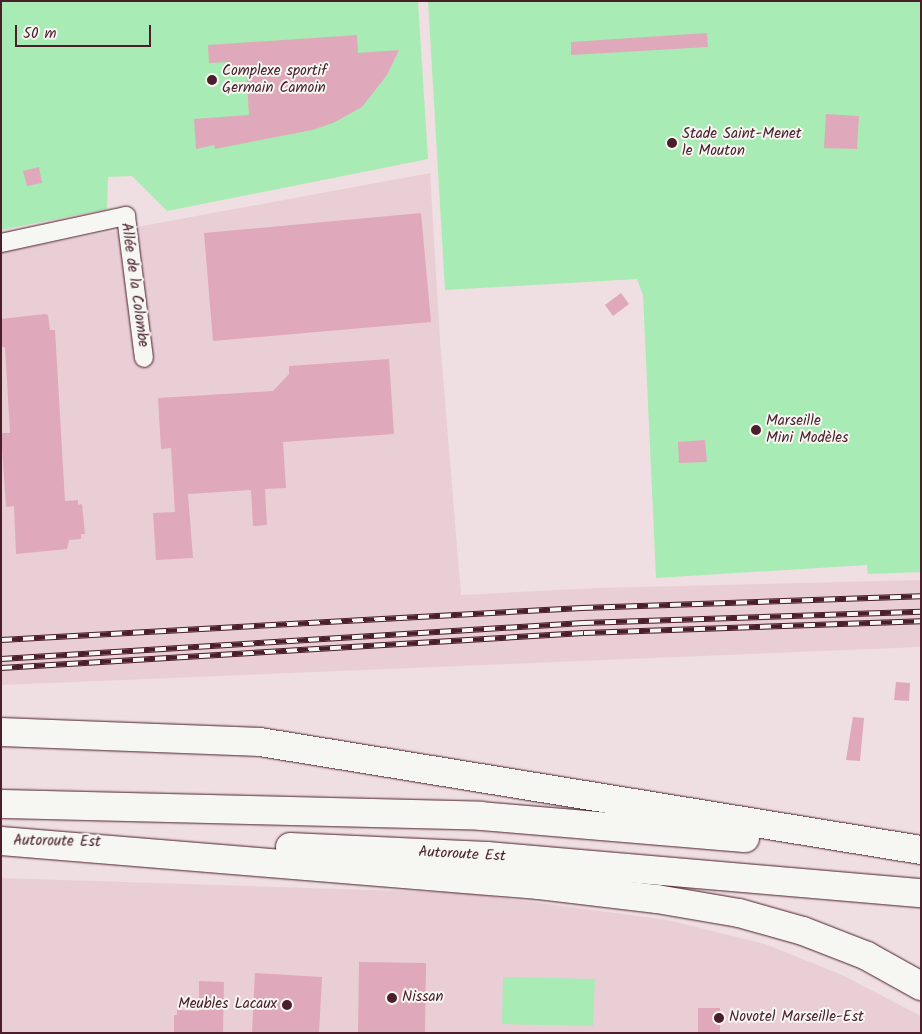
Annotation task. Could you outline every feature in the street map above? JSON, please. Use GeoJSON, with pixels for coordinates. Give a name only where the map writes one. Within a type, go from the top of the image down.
{"type":"FeatureCollection","features":[{"type":"Feature","properties":{"kind":"highway"},"geometry":{"type":"LineString","coordinates":[[1,732],[260,742],[921,851]]}},
{"type":"Feature","properties":{"kind":"highway"},"geometry":{"type":"LineString","coordinates":[[1,804],[481,816],[921,851]]}},
{"type":"Feature","properties":{"kind":"highway"},"geometry":{"type":"LineString","coordinates":[[1,841],[529,884],[657,899],[739,913],[802,931],[867,956],[921,986]]}},
{"type":"Feature","properties":{"kind":"highway","name":"Autoroute Est"},"geometry":{"type":"LineString","coordinates":[[1,841],[303,847],[487,856],[921,893]]}},
{"type":"Feature","properties":{"kind":"street","name":"Allée de la Colombe"},"geometry":{"type":"LineString","coordinates":[[1,242],[126,216],[144,358]]}},
{"type":"Feature","properties":{"kind":"shaded area"},"geometry":{"type":"Polygon","coordinates":[[[430,173],[440,340],[461,595],[597,588],[921,580],[921,647],[1,685],[1,252],[430,173]]]}},
{"type":"Feature","properties":{"kind":"shaded area"},"geometry":{"type":"Polygon","coordinates":[[[1,878],[465,893],[668,920],[765,944],[842,975],[921,1016],[921,1033],[1,1033],[1,878]]]}},
{"type":"Feature","properties":{"kind":"green space","name":"Complexe sportif Germain Camoin"},"geometry":{"type":"Polygon","coordinates":[[[1,1],[418,1],[428,159],[167,211],[132,176],[108,177],[107,209],[1,230],[1,1]]]}},
{"type":"Feature","properties":{"kind":"green space","name":"Stade Saint-Menet le Mouton"},"geometry":{"type":"Polygon","coordinates":[[[428,1],[921,1],[921,572],[868,574],[867,565],[656,578],[643,295],[637,279],[445,290],[428,1]]]}},
{"type":"Feature","properties":{"kind":"green space"},"geometry":{"type":"Polygon","coordinates":[[[503,977],[595,979],[593,1026],[502,1024],[503,977]]]}},
{"type":"Feature","properties":{"kind":"building"},"geometry":{"type":"Polygon","coordinates":[[[707,33],[708,47],[571,55],[571,42],[707,33]]]}},
{"type":"Feature","properties":{"kind":"building"},"geometry":{"type":"Polygon","coordinates":[[[357,35],[358,53],[399,50],[387,75],[362,107],[333,123],[312,130],[215,149],[214,145],[196,149],[194,119],[249,115],[246,68],[228,69],[228,62],[209,63],[208,45],[357,35]]]}},
{"type":"Feature","properties":{"kind":"building"},"geometry":{"type":"Polygon","coordinates":[[[826,114],[859,116],[857,149],[824,148],[826,114]]]}},
{"type":"Feature","properties":{"kind":"building"},"geometry":{"type":"Polygon","coordinates":[[[39,167],[42,183],[27,186],[23,171],[39,167]]]}},
{"type":"Feature","properties":{"kind":"building"},"geometry":{"type":"Polygon","coordinates":[[[421,213],[431,322],[213,341],[204,233],[421,213]]]}},
{"type":"Feature","properties":{"kind":"building"},"geometry":{"type":"Polygon","coordinates":[[[621,293],[629,304],[613,316],[605,305],[621,293]]]}},
{"type":"Feature","properties":{"kind":"building"},"geometry":{"type":"Polygon","coordinates":[[[48,315],[50,330],[55,330],[65,501],[78,500],[78,505],[82,504],[85,534],[81,534],[81,539],[69,540],[67,549],[16,554],[14,506],[6,507],[1,433],[10,433],[5,347],[1,347],[1,319],[48,315]]]}},
{"type":"Feature","properties":{"kind":"building"},"geometry":{"type":"Polygon","coordinates":[[[389,359],[394,434],[283,442],[286,488],[265,489],[267,525],[253,526],[251,490],[188,494],[193,558],[156,560],[153,513],[175,512],[171,448],[161,449],[158,398],[273,391],[289,374],[289,366],[389,359]]]}},
{"type":"Feature","properties":{"kind":"building"},"geometry":{"type":"Polygon","coordinates":[[[705,440],[707,462],[679,463],[678,442],[705,440]]]}},
{"type":"Feature","properties":{"kind":"building"},"geometry":{"type":"Polygon","coordinates":[[[896,682],[910,683],[909,701],[894,700],[896,682]]]}},
{"type":"Feature","properties":{"kind":"building"},"geometry":{"type":"Polygon","coordinates":[[[853,717],[864,718],[860,761],[846,760],[853,717]]]}},
{"type":"Feature","properties":{"kind":"building","name":"Nissan"},"geometry":{"type":"Polygon","coordinates":[[[359,962],[426,963],[425,1033],[358,1033],[359,962]]]}},
{"type":"Feature","properties":{"kind":"building","name":"Meubles Lacaux"},"geometry":{"type":"Polygon","coordinates":[[[255,973],[322,977],[319,1033],[252,1033],[255,973]]]}},
{"type":"Feature","properties":{"kind":"building"},"geometry":{"type":"Polygon","coordinates":[[[199,981],[224,982],[223,1033],[174,1032],[174,1015],[177,1015],[177,1010],[199,1011],[199,981]]]}},
{"type":"Feature","properties":{"kind":"building","name":"Novotel Marseille-Est"},"geometry":{"type":"Polygon","coordinates":[[[698,1008],[720,1008],[720,1033],[698,1033],[698,1008]]]}},
{"type":"Feature","properties":{"kind":"railway"},"geometry":{"type":"LineString","coordinates":[[1,640],[582,608],[921,596]]}},
{"type":"Feature","properties":{"kind":"railway"},"geometry":{"type":"LineString","coordinates":[[1,659],[583,623],[921,612]]}},
{"type":"Feature","properties":{"kind":"railway"},"geometry":{"type":"LineString","coordinates":[[1,668],[584,633],[921,621]]}},
{"type":"Feature","properties":{"kind":"place","name":"Complexe sportif Germain Camoin"},"geometry":{"type":"Point","coordinates":[212,80]}},
{"type":"Feature","properties":{"kind":"place","name":"Stade Saint-Menet le Mouton"},"geometry":{"type":"Point","coordinates":[672,143]}},
{"type":"Feature","properties":{"kind":"place","name":"Marseille Mini Modèles"},"geometry":{"type":"Point","coordinates":[756,430]}},
{"type":"Feature","properties":{"kind":"place","name":"Nissan"},"geometry":{"type":"Point","coordinates":[392,998]}},
{"type":"Feature","properties":{"kind":"place","name":"Meubles Lacaux"},"geometry":{"type":"Point","coordinates":[287,1005]}},
{"type":"Feature","properties":{"kind":"place","name":"Novotel Marseille-Est"},"geometry":{"type":"Point","coordinates":[719,1018]}}]}
